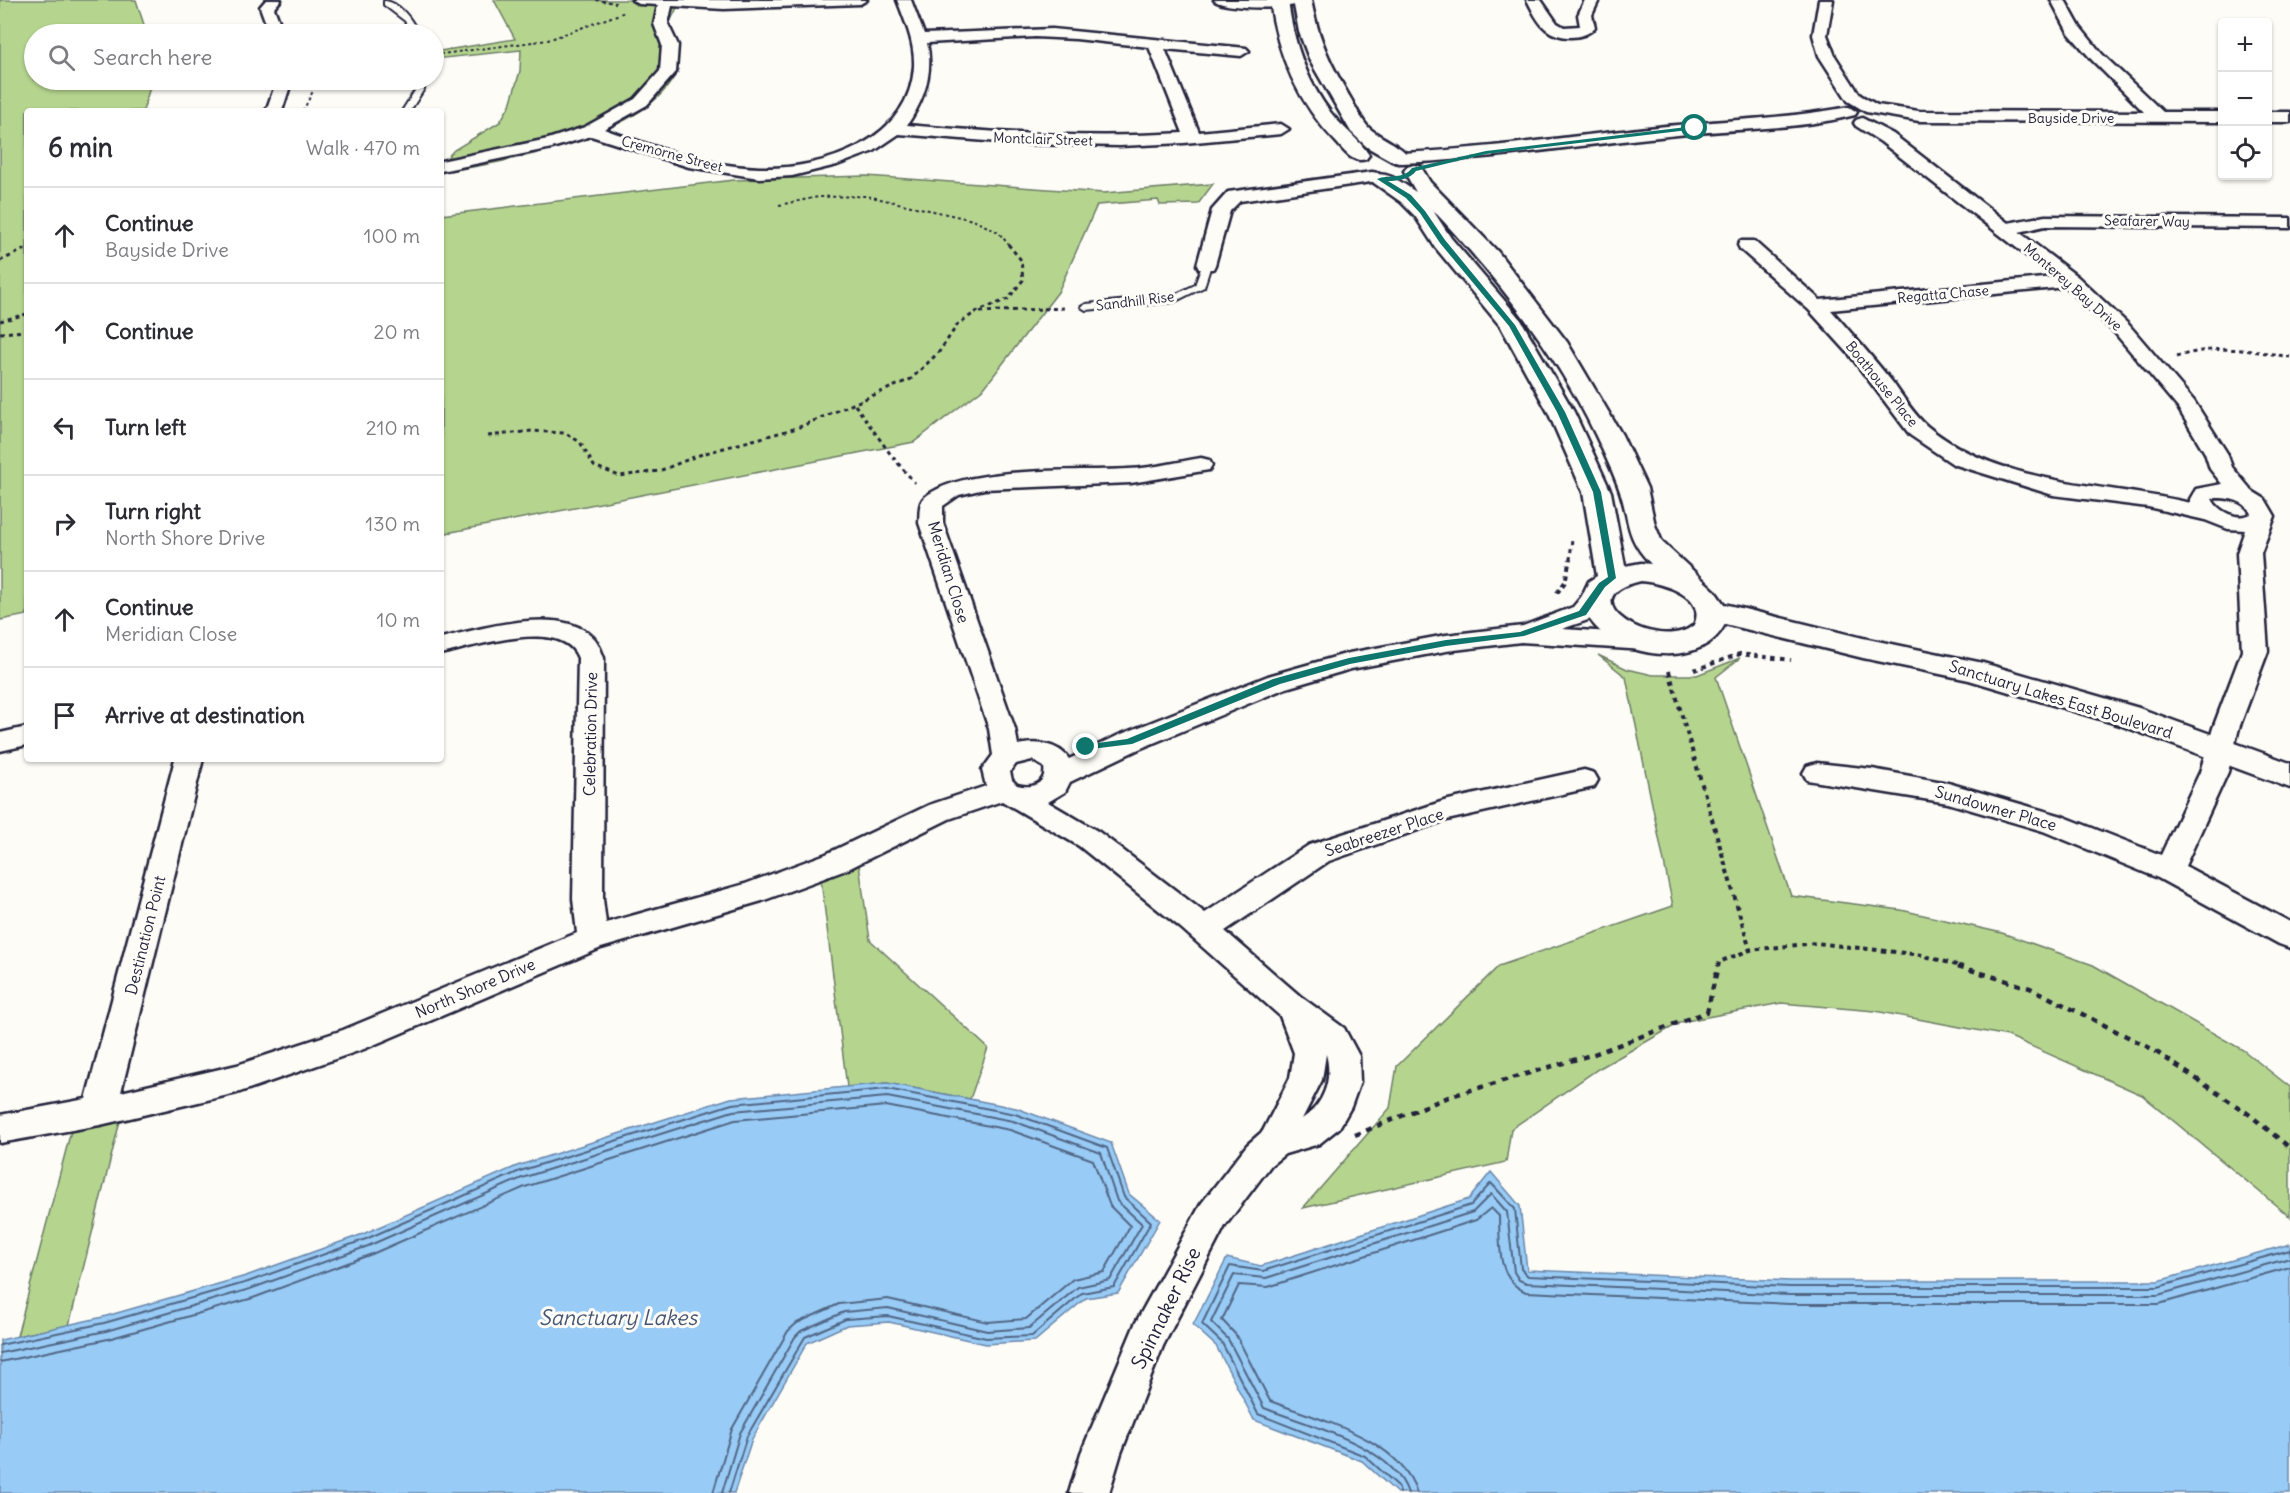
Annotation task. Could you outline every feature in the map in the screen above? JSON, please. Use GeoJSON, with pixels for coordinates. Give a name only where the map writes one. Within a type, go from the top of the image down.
{"type":"FeatureCollection","features":[{"type":"Feature","properties":{"kind":"street"},"geometry":{"type":"LineString","coordinates":[[273,24],[267,7],[274,0]]}},
{"type":"Feature","properties":{"kind":"street"},"geometry":{"type":"LineString","coordinates":[[444,165],[552,143],[591,130],[641,102],[668,72],[670,45],[652,2],[723,5],[860,0]]}},
{"type":"Feature","properties":{"kind":"street","name":"Cremorne Street"},"geometry":{"type":"LineString","coordinates":[[591,130],[721,169],[760,173],[802,170],[836,161],[865,149],[895,129],[912,103],[922,67],[919,39],[904,0]]}},
{"type":"Feature","properties":{"kind":"street"},"geometry":{"type":"LineString","coordinates":[[1129,742],[1017,768],[1034,796],[1043,794],[1059,779],[1129,742],[1277,682],[1349,661],[1446,643],[1521,634],[1673,644],[1697,638],[1707,631],[1712,621],[1712,611],[1708,602],[1649,544],[1641,525],[1633,489],[1609,435],[1558,347],[1524,299],[1490,257],[1421,185],[1407,164],[1378,146],[1358,128],[1318,62],[1308,32],[1302,0],[1263,3],[1224,0]]}},
{"type":"Feature","properties":{"kind":"street"},"geometry":{"type":"LineString","coordinates":[[1279,0],[1282,30],[1299,75],[1325,117],[1368,170],[1409,197],[1423,212],[1443,242],[1512,325],[1561,412],[1597,492],[1604,586],[1596,605],[1601,616],[1612,627],[1627,636],[1645,642]]}},
{"type":"Feature","properties":{"kind":"street"},"geometry":{"type":"LineString","coordinates":[[1534,0],[1549,26],[1564,33],[1583,32],[1588,27],[1585,15],[1592,0]]}},
{"type":"Feature","properties":{"kind":"street","name":"Monterey Bay Drive"},"geometry":{"type":"LineString","coordinates":[[1826,0],[1820,35],[1827,56],[1855,113],[1882,120],[2005,229],[2071,281],[2122,329],[2187,405],[2216,453],[2221,469],[2245,497],[2260,507],[2263,516],[2260,521]]}},
{"type":"Feature","properties":{"kind":"street"},"geometry":{"type":"LineString","coordinates":[[2058,0],[2073,29],[2097,57],[2159,117]]}},
{"type":"Feature","properties":{"kind":"street"},"geometry":{"type":"LineString","coordinates":[[919,39],[1006,33],[1053,33],[1204,50],[1241,51]]}},
{"type":"Feature","properties":{"kind":"street"},"geometry":{"type":"LineString","coordinates":[[1155,44],[1192,136]]}},
{"type":"Feature","properties":{"kind":"street"},"geometry":{"type":"LineString","coordinates":[[275,108],[281,90]]}},
{"type":"Feature","properties":{"kind":"street"},"geometry":{"type":"LineString","coordinates":[[1368,170],[1375,155],[1407,164],[1486,152],[1695,128],[1817,119],[1855,113]]}},
{"type":"Feature","properties":{"kind":"street","name":"Bayside Drive"},"geometry":{"type":"LineString","coordinates":[[1855,113],[1882,120],[1919,116],[2218,117]]}},
{"type":"Feature","properties":{"kind":"street"},"geometry":{"type":"LineString","coordinates":[[2272,117],[2290,117]]}},
{"type":"Feature","properties":{"kind":"street","name":"Montclair Street"},"geometry":{"type":"LineString","coordinates":[[895,129],[985,137],[1099,141],[1154,140],[1281,129]]}},
{"type":"Feature","properties":{"kind":"street","name":"Sandhill Rise"},"geometry":{"type":"LineString","coordinates":[[1206,265],[1221,210],[1234,196],[1298,186],[1368,170]]}},
{"type":"Feature","properties":{"kind":"street","name":"Seafarer Way"},"geometry":{"type":"LineString","coordinates":[[2005,229],[2044,221],[2290,223]]}},
{"type":"Feature","properties":{"kind":"street","name":"Boathouse Place"},"geometry":{"type":"LineString","coordinates":[[1748,245],[1816,306],[1856,350],[1918,430],[1961,459],[2053,488],[2211,507]]}},
{"type":"Feature","properties":{"kind":"street","name":"Regatta Chase"},"geometry":{"type":"LineString","coordinates":[[1816,306],[2071,281]]}},
{"type":"Feature","properties":{"kind":"street","name":"Meridian Close"},"geometry":{"type":"LineString","coordinates":[[1017,768],[931,523],[932,503],[951,490],[984,482],[1131,476],[1201,465]]}},
{"type":"Feature","properties":{"kind":"street"},"geometry":{"type":"LineString","coordinates":[[2211,507],[2221,469]]}},
{"type":"Feature","properties":{"kind":"street"},"geometry":{"type":"LineString","coordinates":[[2211,507],[2226,491],[2245,497]]}},
{"type":"Feature","properties":{"kind":"street"},"geometry":{"type":"LineString","coordinates":[[2168,870],[2214,772],[2226,728],[2255,651],[2249,553],[2260,521],[2241,524],[2211,507]]}},
{"type":"Feature","properties":{"kind":"street"},"geometry":{"type":"LineString","coordinates":[[2211,507],[2249,553]]}},
{"type":"Feature","properties":{"kind":"street"},"geometry":{"type":"LineString","coordinates":[[1521,634],[1582,613],[1604,586],[1625,574],[1657,574],[1689,585]]}},
{"type":"Feature","properties":{"kind":"street","name":"Sanctuary Lakes East Boulevard"},"geometry":{"type":"LineString","coordinates":[[1712,611],[1863,648],[1972,670],[2128,716],[2290,776]]}},
{"type":"Feature","properties":{"kind":"street","name":"Celebration Drive"},"geometry":{"type":"LineString","coordinates":[[444,645],[537,628],[566,631],[585,642],[591,658],[588,899],[593,939]]}},
{"type":"Feature","properties":{"kind":"street","name":"Sanctuary Lakes East Boulevard"},"geometry":{"type":"LineString","coordinates":[[1697,638],[1863,648]]}},
{"type":"Feature","properties":{"kind":"street"},"geometry":{"type":"LineString","coordinates":[[0,742],[24,737]]}},
{"type":"Feature","properties":{"kind":"street","name":"Destination Point"},"geometry":{"type":"LineString","coordinates":[[100,1111],[188,762]]}},
{"type":"Feature","properties":{"kind":"street","name":"Spinnaker Rise"},"geometry":{"type":"LineString","coordinates":[[1017,768],[1057,762],[1059,779],[1088,839]]}},
{"type":"Feature","properties":{"kind":"street","name":"North Shore Drive"},"geometry":{"type":"LineString","coordinates":[[0,1129],[100,1111],[237,1079],[354,1040],[593,939],[752,893],[836,862],[939,813],[1017,768]]}},
{"type":"Feature","properties":{"kind":"street","name":"Spinnaker Rise"},"geometry":{"type":"LineString","coordinates":[[1017,768],[1088,839],[1204,929],[1294,1010],[1324,1027],[1339,1046],[1346,1072],[1344,1092],[1328,1116],[1307,1134],[1276,1141],[1259,1155],[1213,1215],[1148,1337],[1101,1453],[1089,1493]]}},
{"type":"Feature","properties":{"kind":"street","name":"Sundowner Place"},"geometry":{"type":"LineString","coordinates":[[1817,773],[1872,779],[1948,793],[2052,823],[2168,870],[2290,936]]}},
{"type":"Feature","properties":{"kind":"street","name":"Seabreezer Place"},"geometry":{"type":"LineString","coordinates":[[1204,929],[1318,853],[1444,811],[1584,780]]}},
{"type":"Feature","properties":{"kind":"lane"},"geometry":{"type":"LineString","coordinates":[[387,3],[410,24]]}},
{"type":"Feature","properties":{"kind":"lane"},"geometry":{"type":"LineString","coordinates":[[408,108],[419,90]]}},
{"type":"Feature","properties":{"kind":"lane","name":"Sandhill Rise"},"geometry":{"type":"LineString","coordinates":[[1086,307],[1174,299],[1199,287],[1206,265]]}},
{"type":"Feature","properties":{"kind":"path"},"geometry":{"type":"LineString","coordinates":[[444,54],[548,40],[652,2]]}},
{"type":"Feature","properties":{"kind":"path"},"geometry":{"type":"LineString","coordinates":[[304,108],[312,90]]}},
{"type":"Feature","properties":{"kind":"path"},"geometry":{"type":"LineString","coordinates":[[488,436],[534,430],[571,434],[585,447],[594,466],[619,476],[658,471],[702,454],[797,428],[911,379],[939,352],[958,324],[976,312],[1008,299],[1023,280],[1021,260],[998,232],[973,220],[867,196],[818,197],[779,205]]}},
{"type":"Feature","properties":{"kind":"path"},"geometry":{"type":"LineString","coordinates":[[0,261],[24,249]]}},
{"type":"Feature","properties":{"kind":"path"},"geometry":{"type":"LineString","coordinates":[[976,312],[1086,307]]}},
{"type":"Feature","properties":{"kind":"path"},"geometry":{"type":"LineString","coordinates":[[0,321],[24,315]]}},
{"type":"Feature","properties":{"kind":"path"},"geometry":{"type":"LineString","coordinates":[[0,333],[24,330]]}},
{"type":"Feature","properties":{"kind":"path"},"geometry":{"type":"LineString","coordinates":[[2155,366],[2189,352],[2216,347],[2238,348],[2290,357]]}},
{"type":"Feature","properties":{"kind":"path"},"geometry":{"type":"LineString","coordinates":[[855,405],[891,455],[932,503]]}},
{"type":"Feature","properties":{"kind":"path"},"geometry":{"type":"LineString","coordinates":[[1555,595],[1562,590],[1570,558],[1572,535]]}},
{"type":"Feature","properties":{"kind":"path"},"geometry":{"type":"LineString","coordinates":[[1688,671],[1740,654],[1798,661]]}},
{"type":"Feature","properties":{"kind":"path"},"geometry":{"type":"LineString","coordinates":[[1660,671],[1679,671]]}},
{"type":"Feature","properties":{"kind":"path"},"geometry":{"type":"LineString","coordinates":[[1670,671],[1750,950]]}},
{"type":"Feature","properties":{"kind":"path"},"geometry":{"type":"LineString","coordinates":[[1352,1137],[1452,1096],[1594,1054],[1707,1012],[1719,962],[1750,950],[1816,943],[1922,955],[2030,988],[2152,1049],[2250,1115],[2290,1148]]}},
{"type":"Feature","properties":{"kind":"green space"},"geometry":{"type":"Polygon","coordinates":[[[0,0],[136,0],[144,24],[24,24],[24,90],[149,90],[144,108],[24,108],[24,616],[0,620],[0,0]]]}},
{"type":"Feature","properties":{"kind":"green space"},"geometry":{"type":"Polygon","coordinates":[[[494,0],[638,0],[679,4],[669,24],[678,61],[676,73],[660,95],[636,114],[606,130],[571,143],[500,162],[444,172],[444,161],[454,150],[500,122],[510,105],[520,71],[521,50],[444,58],[444,50],[515,39],[494,0]]]}},
{"type":"Feature","properties":{"kind":"green space"},"geometry":{"type":"Polygon","coordinates":[[[866,176],[1104,193],[1213,184],[1198,204],[1160,205],[1158,200],[1097,205],[1058,292],[984,388],[914,442],[444,533],[444,215],[734,180],[866,176]]]}},
{"type":"Feature","properties":{"kind":"green space"},"geometry":{"type":"Polygon","coordinates":[[[1598,655],[1627,669],[1653,675],[1697,675],[1740,658],[1716,677],[1791,896],[1901,910],[2002,933],[2093,965],[2243,1050],[2290,1087],[2290,1217],[2142,1095],[2008,1036],[1875,1011],[1781,1003],[1681,1022],[1598,1069],[1511,1129],[1506,1162],[1303,1208],[1390,1108],[1397,1066],[1499,966],[1673,906],[1626,677],[1598,655]]]}},
{"type":"Feature","properties":{"kind":"green space"},"geometry":{"type":"Polygon","coordinates":[[[859,865],[870,940],[988,1048],[970,1099],[887,1083],[847,1087],[821,880],[859,865]]]}},
{"type":"Feature","properties":{"kind":"green space"},"geometry":{"type":"Polygon","coordinates":[[[120,1121],[69,1325],[17,1336],[71,1131],[120,1121]]]}},
{"type":"Feature","properties":{"kind":"water","name":"Sanctuary Lakes"},"geometry":{"type":"Polygon","coordinates":[[[887,1083],[1016,1108],[1111,1143],[1129,1194],[1160,1220],[1118,1293],[1086,1298],[1035,1341],[986,1344],[889,1322],[847,1325],[807,1343],[752,1439],[734,1493],[0,1493],[0,1340],[103,1317],[246,1276],[363,1234],[517,1166],[731,1098],[887,1083]]]}},
{"type":"Feature","properties":{"kind":"water"},"geometry":{"type":"Polygon","coordinates":[[[1491,1172],[1520,1206],[1527,1270],[1791,1281],[2158,1281],[2290,1244],[2290,1493],[1397,1493],[1362,1461],[1254,1420],[1216,1346],[1193,1325],[1227,1258],[1261,1266],[1469,1199],[1491,1172]]]}},
{"type":"Feature","properties":{"kind":"route"},"geometry":{"type":"LineString","coordinates":[[1086,747],[1129,742],[1277,682],[1349,661],[1446,643],[1521,634],[1582,613],[1602,585],[1612,578],[1597,492],[1561,412],[1512,325],[1443,242],[1423,212],[1409,197],[1381,179],[1398,179],[1410,174],[1414,169],[1486,152],[1695,128]]}}]}
